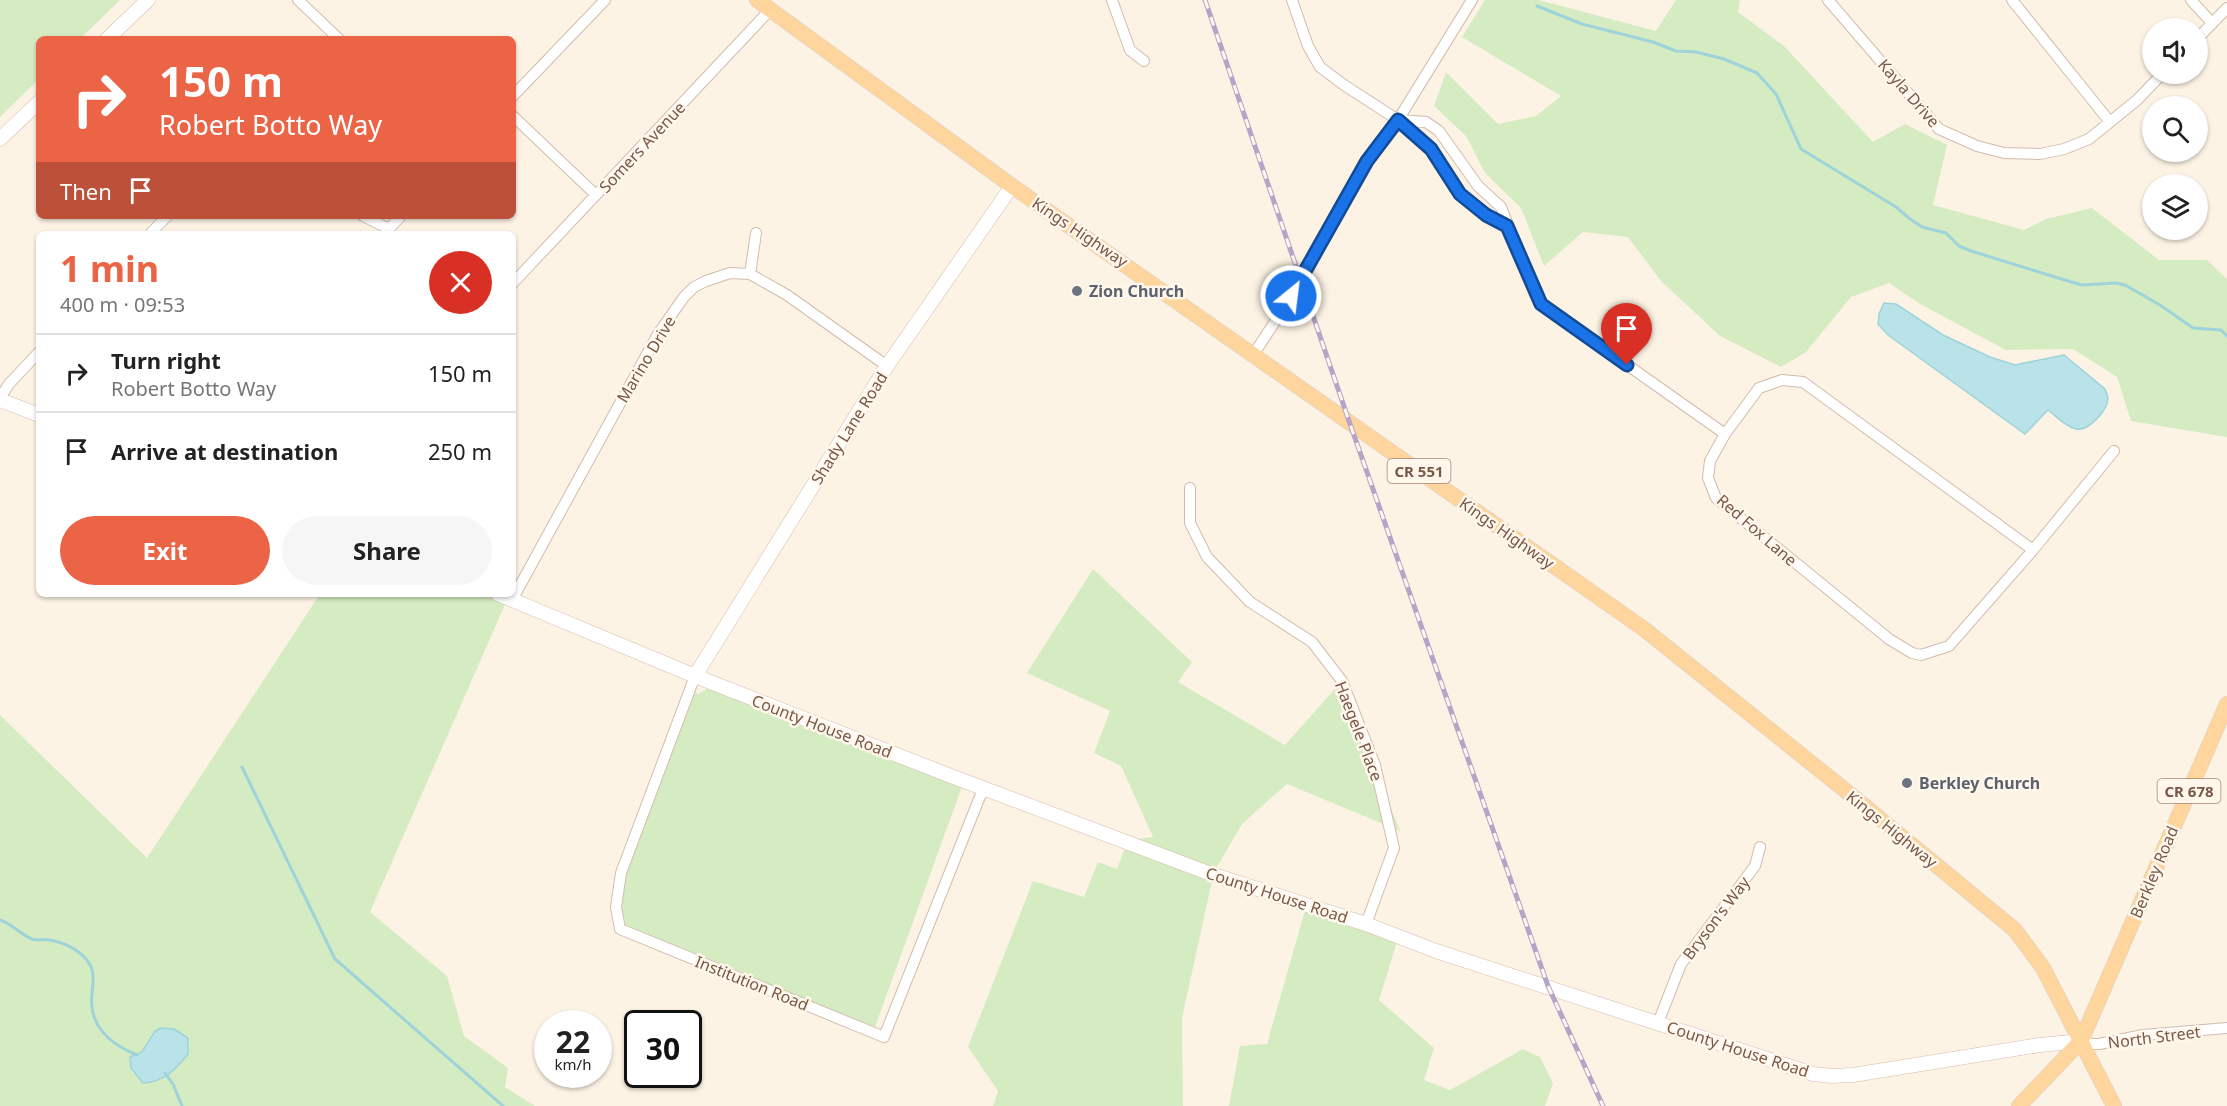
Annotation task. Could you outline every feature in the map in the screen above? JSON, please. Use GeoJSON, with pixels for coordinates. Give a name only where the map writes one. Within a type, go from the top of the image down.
{"type":"FeatureCollection","features":[{"type":"Feature","properties":{"kind":"main road","name":"Kings Highway"},"geometry":{"type":"LineString","coordinates":[[764,4],[1012,186],[1644,629],[1997,914],[2015,930],[2036,957],[2114,1106]]}},
{"type":"Feature","properties":{"kind":"main road","name":"Berkley Road"},"geometry":{"type":"LineString","coordinates":[[2081,1041],[2227,704]]}},
{"type":"Feature","properties":{"kind":"main road","name":"CR 678"},"geometry":{"type":"LineString","coordinates":[[2019,1106],[2081,1041]]}},
{"type":"Feature","properties":{"kind":"street"},"geometry":{"type":"LineString","coordinates":[[111,36],[148,0]]}},
{"type":"Feature","properties":{"kind":"street"},"geometry":{"type":"LineString","coordinates":[[298,0],[336,36]]}},
{"type":"Feature","properties":{"kind":"street"},"geometry":{"type":"LineString","coordinates":[[516,93],[605,0]]}},
{"type":"Feature","properties":{"kind":"street"},"geometry":{"type":"LineString","coordinates":[[1112,0],[1130,50],[1144,61]]}},
{"type":"Feature","properties":{"kind":"street"},"geometry":{"type":"LineString","coordinates":[[1292,0],[1308,46],[1320,67],[1398,120],[1431,149],[1460,194],[1486,215],[1507,226]]}},
{"type":"Feature","properties":{"kind":"street"},"geometry":{"type":"LineString","coordinates":[[1253,355],[1295,290],[1367,161],[1398,120],[1472,0]]}},
{"type":"Feature","properties":{"kind":"street","name":"Kayla Drive"},"geometry":{"type":"LineString","coordinates":[[1828,0],[1939,129],[1956,138],[2004,153],[2040,154],[2064,149],[2089,139],[2152,84]]}},
{"type":"Feature","properties":{"kind":"street"},"geometry":{"type":"LineString","coordinates":[[2012,0],[2110,122]]}},
{"type":"Feature","properties":{"kind":"street"},"geometry":{"type":"LineString","coordinates":[[2191,0],[2212,23]]}},
{"type":"Feature","properties":{"kind":"street","name":"Somers Avenue"},"geometry":{"type":"LineString","coordinates":[[516,280],[596,195],[764,4]]}},
{"type":"Feature","properties":{"kind":"street"},"geometry":{"type":"LineString","coordinates":[[2208,27],[2227,8]]}},
{"type":"Feature","properties":{"kind":"street"},"geometry":{"type":"LineString","coordinates":[[0,139],[36,105]]}},
{"type":"Feature","properties":{"kind":"street"},"geometry":{"type":"LineString","coordinates":[[516,119],[596,195]]}},
{"type":"Feature","properties":{"kind":"street"},"geometry":{"type":"LineString","coordinates":[[1398,120],[1426,122],[1439,131],[1478,186],[1501,207],[1541,304],[1725,434]]}},
{"type":"Feature","properties":{"kind":"street","name":"Shady Lane Road"},"geometry":{"type":"LineString","coordinates":[[695,676],[887,366],[1012,186]]}},
{"type":"Feature","properties":{"kind":"street"},"geometry":{"type":"LineString","coordinates":[[153,231],[164,219]]}},
{"type":"Feature","properties":{"kind":"street"},"geometry":{"type":"LineString","coordinates":[[368,219],[386,231]]}},
{"type":"Feature","properties":{"kind":"street"},"geometry":{"type":"LineString","coordinates":[[388,231],[398,219]]}},
{"type":"Feature","properties":{"kind":"street"},"geometry":{"type":"LineString","coordinates":[[756,233],[750,274],[787,295],[887,366]]}},
{"type":"Feature","properties":{"kind":"street","name":"Marino Drive"},"geometry":{"type":"LineString","coordinates":[[516,593],[658,334],[684,297],[694,287],[706,281],[730,273],[750,274]]}},
{"type":"Feature","properties":{"kind":"street"},"geometry":{"type":"LineString","coordinates":[[36,355],[9,384],[0,399],[36,414]]}},
{"type":"Feature","properties":{"kind":"street","name":"Red Fox Lane"},"geometry":{"type":"LineString","coordinates":[[2033,550],[1803,382],[1782,380],[1758,388],[1725,434],[1710,461],[1708,478],[1716,498],[1889,639],[1912,653],[1921,655],[1949,646],[2033,550],[2114,451]]}},
{"type":"Feature","properties":{"kind":"street","name":"Haegele Place"},"geometry":{"type":"LineString","coordinates":[[1190,488],[1190,523],[1207,556],[1250,602],[1312,642],[1342,681],[1375,765],[1394,848],[1366,924]]}},
{"type":"Feature","properties":{"kind":"street","name":"County House Road"},"geometry":{"type":"LineString","coordinates":[[505,597],[695,676],[983,789],[1211,874],[1366,924],[1436,951],[1770,1062],[1813,1074],[1853,1075],[2043,1044],[2081,1041]]}},
{"type":"Feature","properties":{"kind":"street","name":"Institution Road"},"geometry":{"type":"LineString","coordinates":[[695,676],[621,873],[616,907],[620,929],[884,1037],[983,789]]}},
{"type":"Feature","properties":{"kind":"street","name":"Bryson's Way"},"geometry":{"type":"LineString","coordinates":[[1658,1023],[1681,964],[1755,866],[1760,847]]}},
{"type":"Feature","properties":{"kind":"street","name":"North Street"},"geometry":{"type":"LineString","coordinates":[[2081,1041],[2099,1044],[2143,1035],[2227,1028]]}},
{"type":"Feature","properties":{"kind":"green space"},"geometry":{"type":"Polygon","coordinates":[[[0,0],[120,0],[83,36],[36,36],[36,82],[0,117],[0,0]]]}},
{"type":"Feature","properties":{"kind":"green space"},"geometry":{"type":"Polygon","coordinates":[[[1485,0],[1539,0],[1656,31],[1676,0],[1740,0],[1738,12],[1785,47],[1873,142],[1905,124],[1947,145],[1933,205],[2024,230],[2046,219],[2092,208],[2159,260],[2207,260],[2227,279],[2227,437],[2131,421],[2117,377],[2073,349],[2006,350],[1920,304],[1889,283],[1851,297],[1806,352],[1781,367],[1720,336],[1661,281],[1628,237],[1583,232],[1544,266],[1521,208],[1485,173],[1466,136],[1434,106],[1446,72],[1498,124],[1536,116],[1561,96],[1462,37],[1485,0]]]}},
{"type":"Feature","properties":{"kind":"green space"},"geometry":{"type":"Polygon","coordinates":[[[1093,569],[1192,662],[1178,682],[1285,745],[1342,681],[1400,831],[1287,784],[1242,824],[1214,872],[1182,1018],[1183,1106],[993,1106],[998,1091],[968,1047],[1033,881],[1084,897],[1098,862],[1117,869],[1128,840],[1153,837],[1121,766],[1094,753],[1110,711],[1027,673],[1093,569]]]}},
{"type":"Feature","properties":{"kind":"green space"},"geometry":{"type":"Polygon","coordinates":[[[318,597],[500,597],[507,600],[370,912],[447,976],[464,1036],[508,1068],[505,1087],[535,1106],[0,1106],[0,715],[147,858],[318,597]]]}},
{"type":"Feature","properties":{"kind":"green space"},"geometry":{"type":"Polygon","coordinates":[[[714,685],[964,781],[875,1027],[621,923],[625,871],[693,692],[698,694],[714,685]]]}},
{"type":"Feature","properties":{"kind":"green space"},"geometry":{"type":"Polygon","coordinates":[[[1307,903],[1399,935],[1379,1000],[1434,1048],[1424,1080],[1450,1090],[1523,1049],[1540,1057],[1553,1083],[1545,1106],[1229,1106],[1240,1046],[1267,1044],[1307,903]]]}},
{"type":"Feature","properties":{"kind":"water"},"geometry":{"type":"Polygon","coordinates":[[[1884,303],[1896,304],[1943,335],[1990,357],[2015,365],[2064,355],[2105,389],[2108,398],[2105,408],[2091,424],[2081,429],[2069,426],[2048,410],[2025,434],[1888,335],[1878,324],[1884,303]]]}},
{"type":"Feature","properties":{"kind":"water"},"geometry":{"type":"Polygon","coordinates":[[[161,1028],[174,1029],[188,1038],[188,1054],[163,1078],[143,1083],[131,1068],[130,1057],[142,1052],[155,1031],[161,1028]]]}},
{"type":"Feature","properties":{"kind":"waterway"},"geometry":{"type":"LineString","coordinates":[[1537,6],[1582,24],[1653,42],[1676,51],[1696,52],[1724,59],[1757,73],[1776,94],[1801,149],[1896,207],[1922,227],[1946,233],[1959,246],[1971,251],[2082,285],[2116,283],[2125,285],[2160,305],[2193,328],[2221,330],[2227,336]]}},
{"type":"Feature","properties":{"kind":"waterway"},"geometry":{"type":"LineString","coordinates":[[242,767],[335,959],[503,1106]]}},
{"type":"Feature","properties":{"kind":"waterway"},"geometry":{"type":"LineString","coordinates":[[0,920],[32,939],[50,940],[67,945],[85,958],[93,974],[92,1005],[97,1024],[110,1039],[137,1055]]}},
{"type":"Feature","properties":{"kind":"waterway"},"geometry":{"type":"LineString","coordinates":[[165,1073],[173,1084],[182,1106]]}},
{"type":"Feature","properties":{"kind":"railway"},"geometry":{"type":"LineString","coordinates":[[1205,0],[1349,421],[1548,986],[1603,1106]]}},
{"type":"Feature","properties":{"kind":"place","name":"Zion Church"},"geometry":{"type":"Point","coordinates":[1077,291]}},
{"type":"Feature","properties":{"kind":"place","name":"Berkley Church"},"geometry":{"type":"Point","coordinates":[1907,783]}},
{"type":"Feature","properties":{"kind":"route"},"geometry":{"type":"LineString","coordinates":[[1291,296],[1373,151],[1398,120],[1431,149],[1460,194],[1486,215],[1507,226],[1541,304],[1627,365]]}}]}
